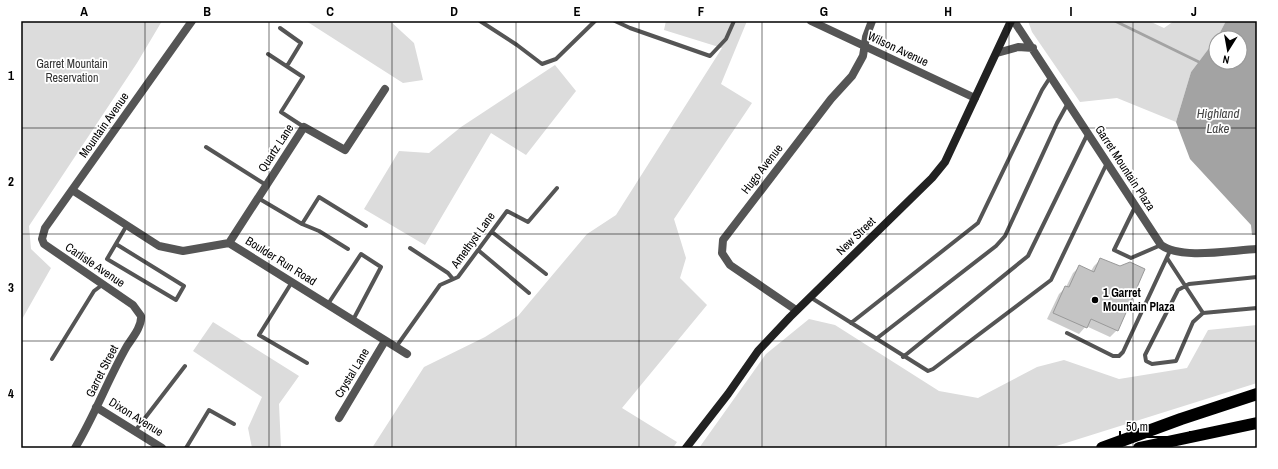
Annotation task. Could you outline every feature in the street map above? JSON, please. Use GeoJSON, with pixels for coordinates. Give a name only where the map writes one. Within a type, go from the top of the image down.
{"type":"FeatureCollection","features":[{"type":"Feature","properties":{"kind":"highway"},"geometry":{"type":"LineString","coordinates":[[1102,448],[1181,419],[1257,394]]}},
{"type":"Feature","properties":{"kind":"highway"},"geometry":{"type":"LineString","coordinates":[[1139,448],[1257,423]]}},
{"type":"Feature","properties":{"kind":"street","name":"Mountain Avenue"},"geometry":{"type":"LineString","coordinates":[[44,244],[42,239],[45,228],[192,21]]}},
{"type":"Feature","properties":{"kind":"street","name":"Wilson Avenue"},"geometry":{"type":"LineString","coordinates":[[811,21],[975,98]]}},
{"type":"Feature","properties":{"kind":"street","name":"Hugo Avenue"},"geometry":{"type":"LineString","coordinates":[[796,310],[730,265],[722,253],[723,240],[831,99],[852,76],[863,56],[864,46],[872,21]]}},
{"type":"Feature","properties":{"kind":"street","name":"Garret Mountain Plaza"},"geometry":{"type":"LineString","coordinates":[[1013,21],[1033,48],[1135,207],[1168,254],[1257,249]]}},
{"type":"Feature","properties":{"kind":"street","name":"New Street"},"geometry":{"type":"LineString","coordinates":[[686,448],[728,394],[758,351],[796,310],[932,178],[944,162],[1013,21]]}},
{"type":"Feature","properties":{"kind":"street"},"geometry":{"type":"LineString","coordinates":[[997,53],[1018,47],[1033,48]]}},
{"type":"Feature","properties":{"kind":"street","name":"Quartz Lane"},"geometry":{"type":"LineString","coordinates":[[229,242],[304,127],[344,150],[385,89]]}},
{"type":"Feature","properties":{"kind":"street","name":"Boulder Run Road"},"geometry":{"type":"LineString","coordinates":[[72,190],[159,246],[183,251],[229,242],[407,354]]}},
{"type":"Feature","properties":{"kind":"street","name":"Carlisle Avenue"},"geometry":{"type":"LineString","coordinates":[[44,244],[133,305]]}},
{"type":"Feature","properties":{"kind":"street","name":"Garret Street"},"geometry":{"type":"LineString","coordinates":[[75,448],[90,423],[114,369],[142,320],[140,312],[133,305]]}},
{"type":"Feature","properties":{"kind":"street","name":"Crystal Lane"},"geometry":{"type":"LineString","coordinates":[[339,418],[385,341]]}},
{"type":"Feature","properties":{"kind":"street","name":"Dixon Avenue"},"geometry":{"type":"LineString","coordinates":[[96,407],[162,448]]}},
{"type":"Feature","properties":{"kind":"lane"},"geometry":{"type":"LineString","coordinates":[[480,21],[517,45],[542,64],[556,59],[595,21]]}},
{"type":"Feature","properties":{"kind":"lane"},"geometry":{"type":"LineString","coordinates":[[615,21],[630,28],[710,56],[726,39],[734,21]]}},
{"type":"Feature","properties":{"kind":"lane"},"geometry":{"type":"LineString","coordinates":[[280,28],[301,43],[286,66]]}},
{"type":"Feature","properties":{"kind":"lane"},"geometry":{"type":"LineString","coordinates":[[268,54],[303,77],[281,112],[304,127]]}},
{"type":"Feature","properties":{"kind":"lane"},"geometry":{"type":"LineString","coordinates":[[851,323],[978,223],[1042,90],[1051,76]]}},
{"type":"Feature","properties":{"kind":"lane"},"geometry":{"type":"LineString","coordinates":[[876,339],[996,246],[1005,236],[1057,123],[1068,103]]}},
{"type":"Feature","properties":{"kind":"lane"},"geometry":{"type":"LineString","coordinates":[[903,356],[1028,256],[1088,133]]}},
{"type":"Feature","properties":{"kind":"lane"},"geometry":{"type":"LineString","coordinates":[[206,147],[266,185]]}},
{"type":"Feature","properties":{"kind":"lane"},"geometry":{"type":"LineString","coordinates":[[810,297],[928,371],[933,370],[1051,280],[1107,163]]}},
{"type":"Feature","properties":{"kind":"lane","name":"Amethyst Lane"},"geometry":{"type":"LineString","coordinates":[[396,347],[440,285],[458,277],[507,212],[528,222],[557,188]]}},
{"type":"Feature","properties":{"kind":"lane"},"geometry":{"type":"LineString","coordinates":[[302,224],[319,197],[366,226]]}},
{"type":"Feature","properties":{"kind":"lane"},"geometry":{"type":"LineString","coordinates":[[258,198],[302,224],[319,231],[348,249]]}},
{"type":"Feature","properties":{"kind":"lane"},"geometry":{"type":"LineString","coordinates":[[1135,207],[1114,250],[1131,258],[1161,245]]}},
{"type":"Feature","properties":{"kind":"lane"},"geometry":{"type":"LineString","coordinates":[[116,244],[184,286],[176,300],[107,260],[126,225]]}},
{"type":"Feature","properties":{"kind":"lane"},"geometry":{"type":"LineString","coordinates":[[492,232],[546,274]]}},
{"type":"Feature","properties":{"kind":"lane"},"geometry":{"type":"LineString","coordinates":[[410,248],[448,273],[453,279]]}},
{"type":"Feature","properties":{"kind":"lane"},"geometry":{"type":"LineString","coordinates":[[478,250],[530,293]]}},
{"type":"Feature","properties":{"kind":"lane"},"geometry":{"type":"LineString","coordinates":[[328,304],[362,254],[381,267],[353,320]]}},
{"type":"Feature","properties":{"kind":"lane"},"geometry":{"type":"LineString","coordinates":[[1168,254],[1185,286],[1203,313]]}},
{"type":"Feature","properties":{"kind":"lane"},"geometry":{"type":"LineString","coordinates":[[1067,333],[1113,356],[1119,356],[1123,352],[1168,254]]}},
{"type":"Feature","properties":{"kind":"lane"},"geometry":{"type":"LineString","coordinates":[[1257,276],[1189,284],[1178,290],[1145,355],[1146,362],[1152,364],[1176,361],[1193,322],[1203,313],[1257,308]]}},
{"type":"Feature","properties":{"kind":"lane"},"geometry":{"type":"LineString","coordinates":[[292,282],[259,335],[307,362]]}},
{"type":"Feature","properties":{"kind":"lane"},"geometry":{"type":"LineString","coordinates":[[52,359],[94,291],[102,285]]}},
{"type":"Feature","properties":{"kind":"lane"},"geometry":{"type":"LineString","coordinates":[[135,431],[185,366]]}},
{"type":"Feature","properties":{"kind":"lane"},"geometry":{"type":"LineString","coordinates":[[186,448],[209,410],[234,424]]}},
{"type":"Feature","properties":{"kind":"green space","name":"Garret Mountain Reservation"},"geometry":{"type":"Polygon","coordinates":[[[21,21],[162,21],[137,63],[29,226],[31,249],[51,268],[21,321],[21,21]]]}},
{"type":"Feature","properties":{"kind":"green space"},"geometry":{"type":"Polygon","coordinates":[[[306,21],[390,21],[414,43],[423,80],[403,83],[306,21]]]}},
{"type":"Feature","properties":{"kind":"green space"},"geometry":{"type":"Polygon","coordinates":[[[666,21],[747,21],[721,84],[752,103],[674,219],[686,258],[680,278],[707,305],[622,408],[677,442],[673,448],[372,448],[424,367],[485,337],[518,316],[587,234],[616,215],[722,48],[664,30],[666,21]]]}},
{"type":"Feature","properties":{"kind":"green space"},"geometry":{"type":"Polygon","coordinates":[[[1028,21],[1149,21],[1164,28],[1174,21],[1226,21],[1221,30],[1208,30],[1208,50],[1191,72],[1176,122],[1117,98],[1080,102],[1032,32],[1028,21]]]}},
{"type":"Feature","properties":{"kind":"green space"},"geometry":{"type":"Polygon","coordinates":[[[555,65],[576,91],[526,155],[491,133],[425,245],[364,209],[399,151],[429,153],[461,127],[555,65]]]}},
{"type":"Feature","properties":{"kind":"green space"},"geometry":{"type":"Polygon","coordinates":[[[809,319],[835,325],[939,391],[978,398],[1037,367],[1064,360],[1119,379],[1187,368],[1208,330],[1257,325],[1257,383],[1050,448],[699,448],[766,354],[809,319]]]}},
{"type":"Feature","properties":{"kind":"green space"},"geometry":{"type":"Polygon","coordinates":[[[213,322],[299,376],[279,404],[281,448],[252,448],[248,428],[262,397],[193,351],[213,322]]]}},
{"type":"Feature","properties":{"kind":"water","name":"Highland Lake"},"geometry":{"type":"Polygon","coordinates":[[[1226,21],[1257,21],[1257,235],[1252,235],[1251,225],[1190,159],[1176,122],[1191,72],[1208,50],[1208,70],[1248,70],[1248,30],[1221,30],[1226,21]]]}},
{"type":"Feature","properties":{"kind":"building","name":"1 Garret Mountain Plaza"},"geometry":{"type":"Polygon","coordinates":[[[1100,258],[1120,266],[1130,262],[1145,269],[1118,331],[1091,319],[1087,328],[1053,313],[1065,286],[1069,287],[1079,265],[1094,272],[1100,258]]]}},
{"type":"Feature","properties":{"kind":"waterway"},"geometry":{"type":"LineString","coordinates":[[1115,21],[1199,62]]}},
{"type":"Feature","properties":{"kind":"place","name":"1 Garret Mountain Plaza"},"geometry":{"type":"Point","coordinates":[1095,300]}}]}
